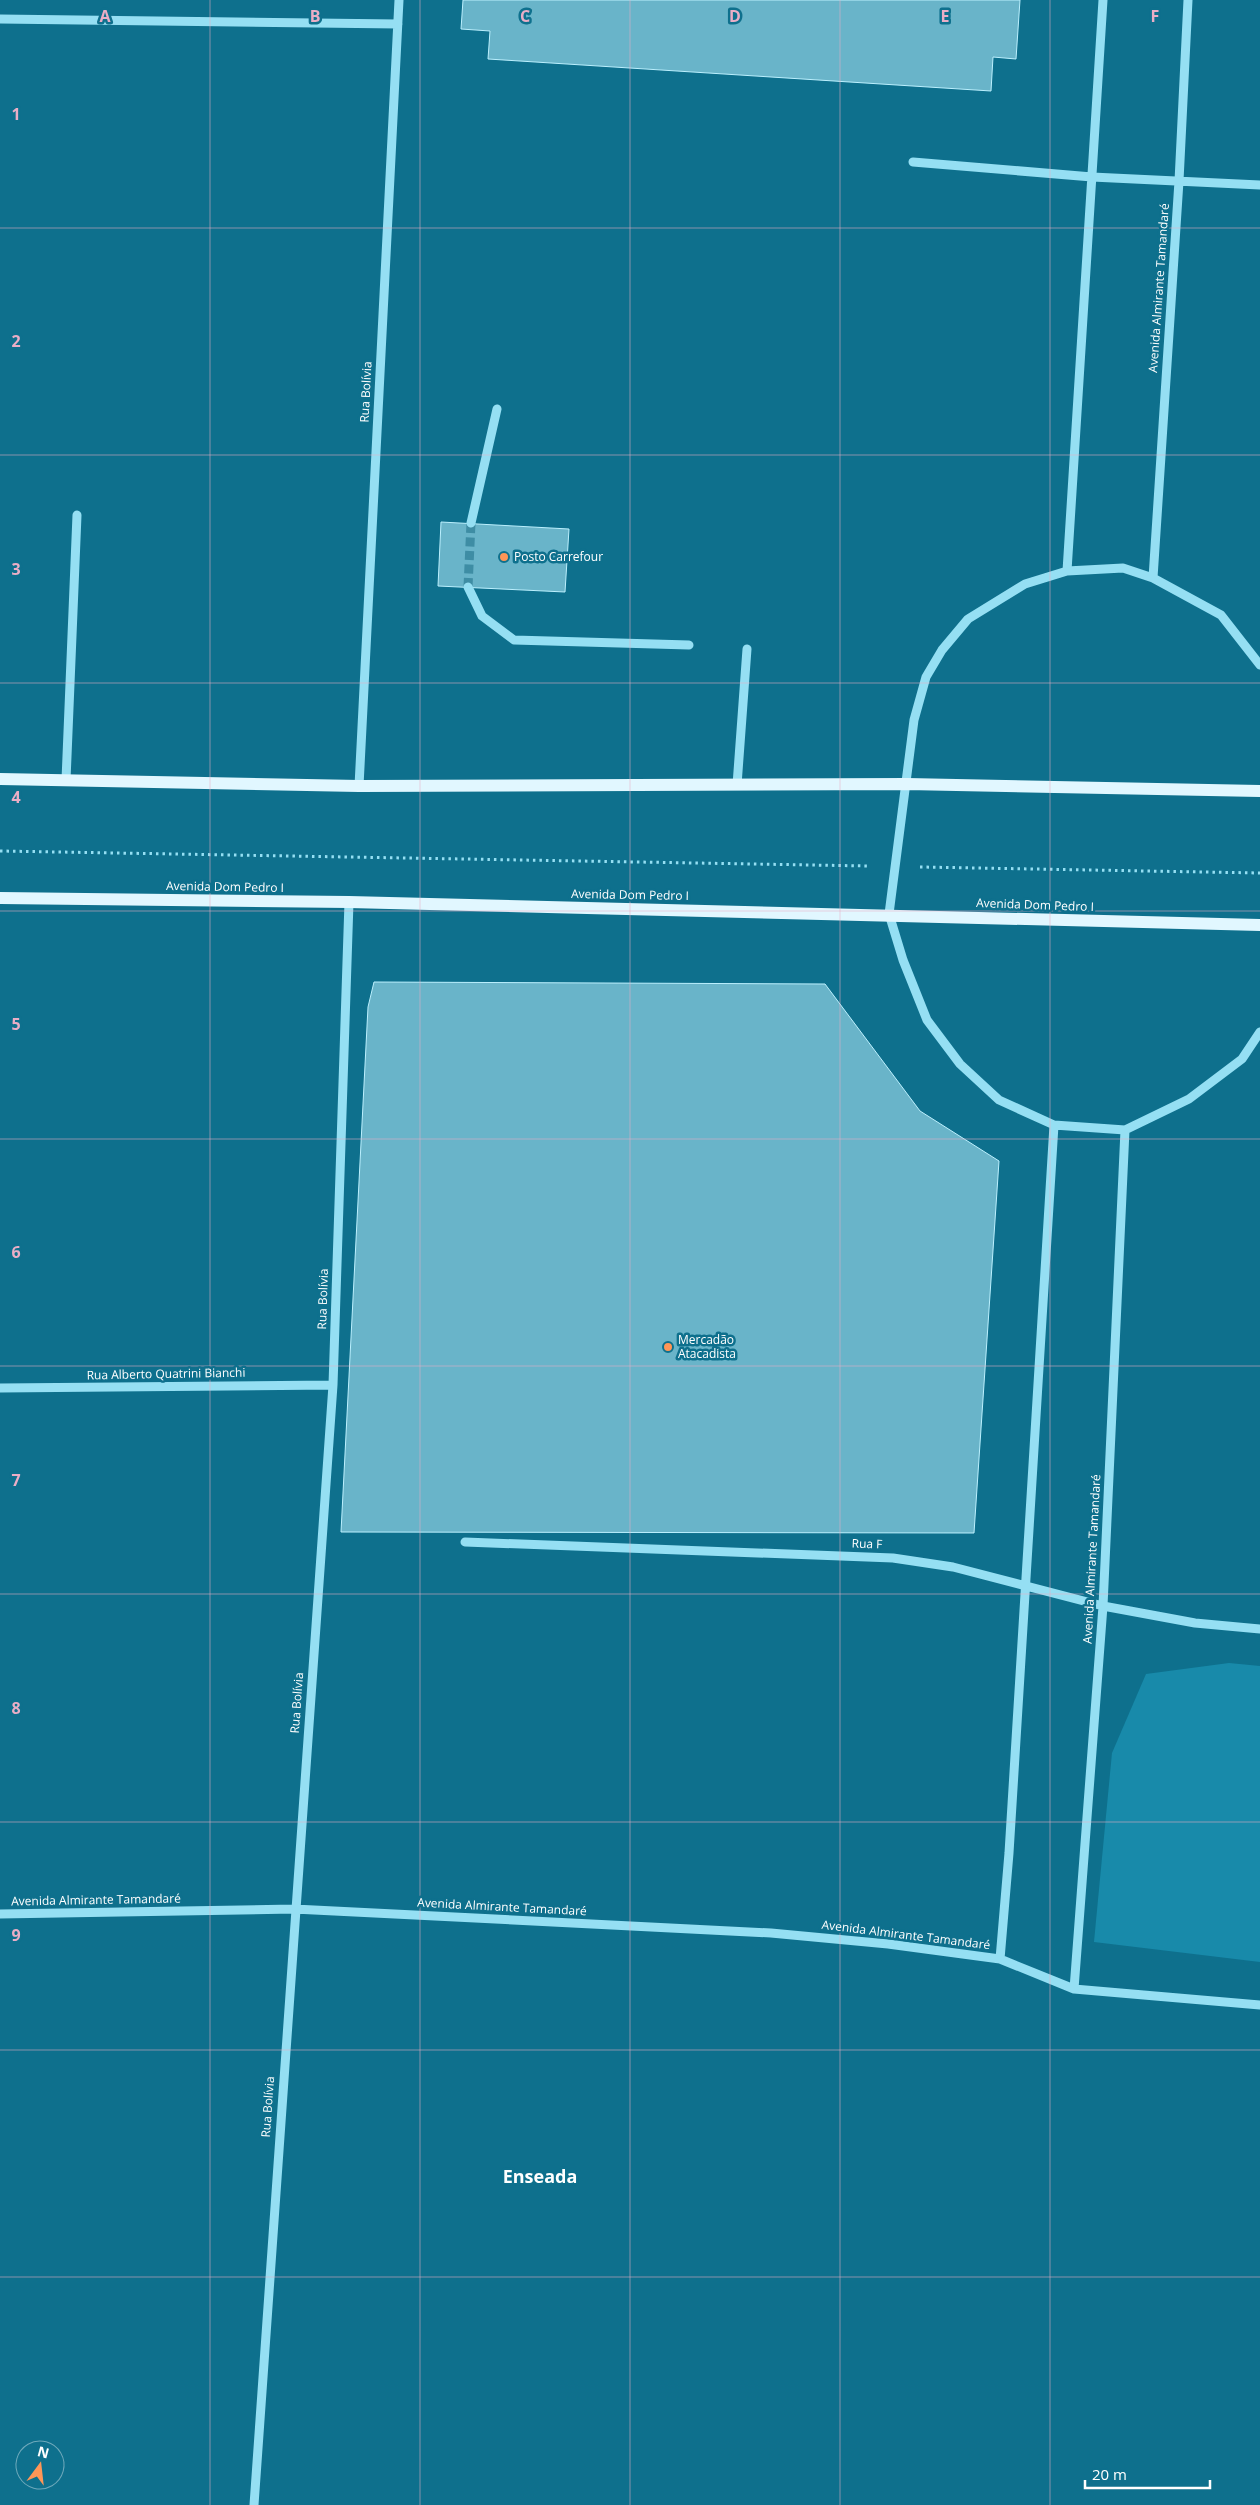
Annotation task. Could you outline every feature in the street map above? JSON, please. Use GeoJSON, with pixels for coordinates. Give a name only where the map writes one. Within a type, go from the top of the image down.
{"type":"FeatureCollection","features":[{"type":"Feature","properties":{"kind":"main road"},"geometry":{"type":"LineString","coordinates":[[0,779],[359,786],[907,784],[1260,791]]}},
{"type":"Feature","properties":{"kind":"main road","name":"Avenida Dom Pedro I"},"geometry":{"type":"LineString","coordinates":[[0,898],[349,902],[889,914],[1260,925]]}},
{"type":"Feature","properties":{"kind":"street","name":"Rua Bolívia"},"geometry":{"type":"LineString","coordinates":[[359,786],[399,0]]}},
{"type":"Feature","properties":{"kind":"street"},"geometry":{"type":"LineString","coordinates":[[1067,571],[1103,0]]}},
{"type":"Feature","properties":{"kind":"street","name":"Avenida Almirante Tamandaré"},"geometry":{"type":"LineString","coordinates":[[1153,578],[1179,181],[1188,0]]}},
{"type":"Feature","properties":{"kind":"street"},"geometry":{"type":"LineString","coordinates":[[0,19],[398,24]]}},
{"type":"Feature","properties":{"kind":"street"},"geometry":{"type":"LineString","coordinates":[[913,162],[1092,177],[1260,185]]}},
{"type":"Feature","properties":{"kind":"street"},"geometry":{"type":"LineString","coordinates":[[471,523],[497,409]]}},
{"type":"Feature","properties":{"kind":"street"},"geometry":{"type":"LineString","coordinates":[[66,780],[77,515]]}},
{"type":"Feature","properties":{"kind":"street"},"geometry":{"type":"LineString","coordinates":[[1260,665],[1221,615],[1153,578],[1123,568],[1067,571],[1026,584],[968,619],[942,650],[926,678],[914,720],[889,914],[903,960],[927,1020],[960,1064],[999,1100],[1054,1125],[1125,1130],[1189,1099],[1242,1059],[1260,1032]]}},
{"type":"Feature","properties":{"kind":"street"},"geometry":{"type":"LineString","coordinates":[[468,587],[482,616],[514,640],[689,645]]}},
{"type":"Feature","properties":{"kind":"street"},"geometry":{"type":"LineString","coordinates":[[737,785],[746,650]]}},
{"type":"Feature","properties":{"kind":"street","name":"Rua Bolívia"},"geometry":{"type":"LineString","coordinates":[[254,2505],[294,1909],[333,1384],[349,902]]}},
{"type":"Feature","properties":{"kind":"street","name":"Avenida Almirante Tamandaré"},"geometry":{"type":"LineString","coordinates":[[1000,1960],[1010,1853],[1024,1587],[1032,1491],[1054,1125]]}},
{"type":"Feature","properties":{"kind":"street","name":"Avenida Almirante Tamandaré"},"geometry":{"type":"LineString","coordinates":[[1074,1989],[1104,1606],[1125,1130]]}},
{"type":"Feature","properties":{"kind":"street","name":"Rua Alberto Quatrini Bianchi"},"geometry":{"type":"LineString","coordinates":[[0,1388],[333,1384]]}},
{"type":"Feature","properties":{"kind":"street","name":"Rua F"},"geometry":{"type":"LineString","coordinates":[[465,1542],[893,1558],[953,1567],[1024,1587],[1104,1606],[1195,1624],[1260,1629]]}},
{"type":"Feature","properties":{"kind":"street","name":"Avenida Almirante Tamandaré"},"geometry":{"type":"LineString","coordinates":[[0,1914],[294,1909],[771,1933],[888,1944],[1000,1960],[1074,1989],[1260,2005]]}},
{"type":"Feature","properties":{"kind":"path"},"geometry":{"type":"LineString","coordinates":[[0,851],[1260,873]]}},
{"type":"Feature","properties":{"kind":"shaded area"},"geometry":{"type":"Polygon","coordinates":[[[1229,1663],[1260,1666],[1260,1962],[1094,1942],[1112,1753],[1146,1674],[1229,1663]]]}},
{"type":"Feature","properties":{"kind":"building"},"geometry":{"type":"Polygon","coordinates":[[[463,0],[1020,0],[1016,59],[993,57],[991,91],[488,59],[490,31],[461,29],[463,0]]]}},
{"type":"Feature","properties":{"kind":"building","name":"Posto Carrefour"},"geometry":{"type":"Polygon","coordinates":[[[441,522],[569,529],[565,592],[438,586],[441,522]]]}},
{"type":"Feature","properties":{"kind":"building","name":"Mercadão Atacadista"},"geometry":{"type":"Polygon","coordinates":[[[374,982],[825,984],[920,1111],[999,1161],[974,1533],[341,1532],[368,1007],[374,982]]]}},
{"type":"Feature","properties":{"kind":"tunnel"},"geometry":{"type":"LineString","coordinates":[[468,587],[471,523]]}},
{"type":"Feature","properties":{"kind":"place","name":"Posto Carrefour"},"geometry":{"type":"Point","coordinates":[504,557]}},
{"type":"Feature","properties":{"kind":"place","name":"Mercadão Atacadista"},"geometry":{"type":"Point","coordinates":[668,1347]}},
{"type":"Feature","properties":{"kind":"district","name":"Enseada"},"geometry":{"type":"Point","coordinates":[540,2177]}}]}
